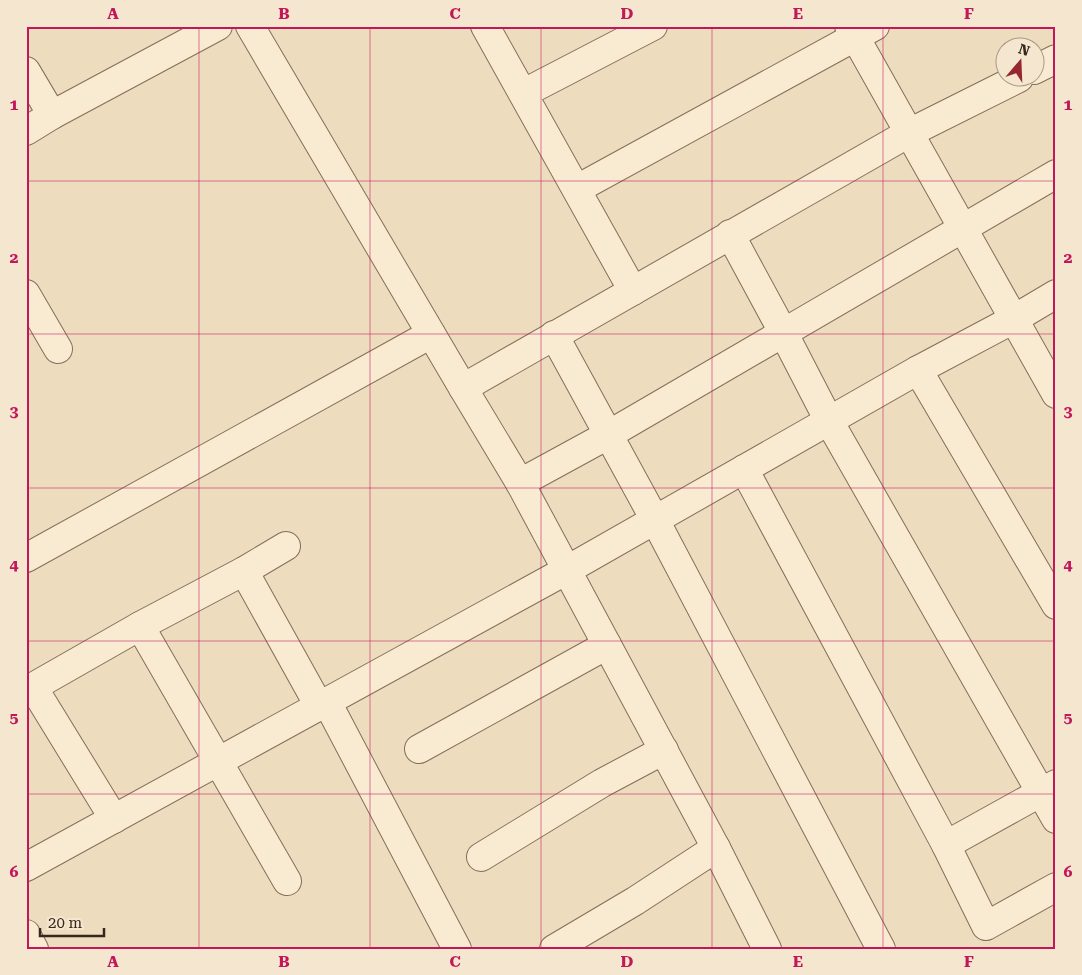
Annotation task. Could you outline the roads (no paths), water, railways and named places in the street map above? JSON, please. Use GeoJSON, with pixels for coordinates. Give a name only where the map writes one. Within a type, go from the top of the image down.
{"type":"FeatureCollection","features":[{"type":"Feature","properties":{"kind":"street"},"geometry":{"type":"LineString","coordinates":[[26,131],[218,26]]}},
{"type":"Feature","properties":{"kind":"street"},"geometry":{"type":"LineString","coordinates":[[250,26],[520,483],[716,848],[765,948]]}},
{"type":"Feature","properties":{"kind":"street"},"geometry":{"type":"LineString","coordinates":[[485,26],[633,291]]}},
{"type":"Feature","properties":{"kind":"street"},"geometry":{"type":"LineString","coordinates":[[524,93],[653,26]]}},
{"type":"Feature","properties":{"kind":"street"},"geometry":{"type":"LineString","coordinates":[[577,189],[860,30],[909,133],[1056,394]]}},
{"type":"Feature","properties":{"kind":"street"},"geometry":{"type":"LineString","coordinates":[[1044,65],[1056,59]]}},
{"type":"Feature","properties":{"kind":"street"},"geometry":{"type":"LineString","coordinates":[[26,71],[52,116]]}},
{"type":"Feature","properties":{"kind":"street"},"geometry":{"type":"LineString","coordinates":[[463,388],[909,133],[999,88]]}},
{"type":"Feature","properties":{"kind":"street"},"geometry":{"type":"LineString","coordinates":[[520,483],[608,435],[1056,174]]}},
{"type":"Feature","properties":{"kind":"street"},"geometry":{"type":"LineString","coordinates":[[730,234],[829,421],[1049,788],[1056,819]]}},
{"type":"Feature","properties":{"kind":"street"},"geometry":{"type":"LineString","coordinates":[[26,294],[58,350]]}},
{"type":"Feature","properties":{"kind":"street"},"geometry":{"type":"LineString","coordinates":[[26,867],[567,570],[918,370],[1014,319],[1056,294]]}},
{"type":"Feature","properties":{"kind":"street"},"geometry":{"type":"LineString","coordinates":[[26,558],[431,334]]}},
{"type":"Feature","properties":{"kind":"street"},"geometry":{"type":"LineString","coordinates":[[554,335],[655,520],[881,949]]}},
{"type":"Feature","properties":{"kind":"street"},"geometry":{"type":"LineString","coordinates":[[918,370],[1056,605]]}},
{"type":"Feature","properties":{"kind":"street"},"geometry":{"type":"LineString","coordinates":[[744,469],[946,845],[986,926],[1056,887]]}},
{"type":"Feature","properties":{"kind":"street"},"geometry":{"type":"LineString","coordinates":[[114,819],[30,689],[286,546]]}},
{"type":"Feature","properties":{"kind":"street"},"geometry":{"type":"LineString","coordinates":[[244,571],[323,704],[457,949]]}},
{"type":"Feature","properties":{"kind":"street"},"geometry":{"type":"LineString","coordinates":[[140,626],[287,881]]}},
{"type":"Feature","properties":{"kind":"street"},"geometry":{"type":"LineString","coordinates":[[420,749],[607,645]]}},
{"type":"Feature","properties":{"kind":"street"},"geometry":{"type":"LineString","coordinates":[[481,857],[602,783],[664,750]]}},
{"type":"Feature","properties":{"kind":"street"},"geometry":{"type":"LineString","coordinates":[[946,845],[1049,788]]}},
{"type":"Feature","properties":{"kind":"street"},"geometry":{"type":"LineString","coordinates":[[554,949],[636,901],[716,848]]}},
{"type":"Feature","properties":{"kind":"street"},"geometry":{"type":"LineString","coordinates":[[26,934],[34,949]]}}]}
